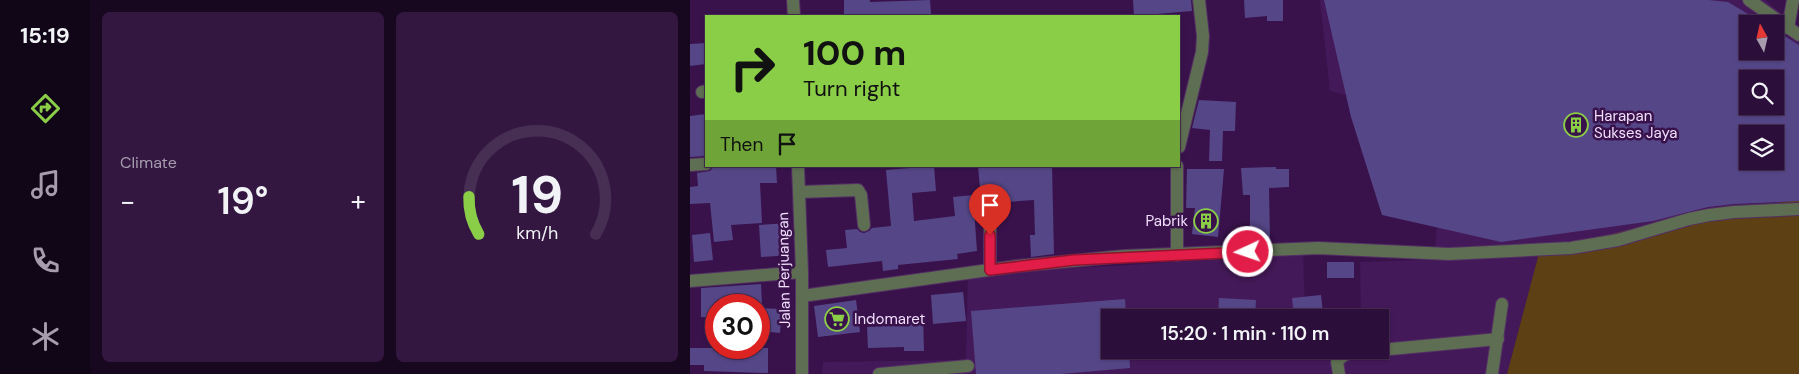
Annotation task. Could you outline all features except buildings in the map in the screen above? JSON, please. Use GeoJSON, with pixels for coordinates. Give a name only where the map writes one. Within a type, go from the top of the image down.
{"type":"FeatureCollection","features":[{"type":"Feature","properties":{"kind":"street"},"geometry":{"type":"LineString","coordinates":[[793,0],[794,15]]}},
{"type":"Feature","properties":{"kind":"street"},"geometry":{"type":"LineString","coordinates":[[1180,143],[1202,52],[1203,36],[1199,0]]}},
{"type":"Feature","properties":{"kind":"street"},"geometry":{"type":"LineString","coordinates":[[1749,0],[1799,35]]}},
{"type":"Feature","properties":{"kind":"street"},"geometry":{"type":"LineString","coordinates":[[1788,28],[1793,0]]}},
{"type":"Feature","properties":{"kind":"street"},"geometry":{"type":"LineString","coordinates":[[690,165],[705,164]]}},
{"type":"Feature","properties":{"kind":"street","name":"Jalan Perjuangan"},"geometry":{"type":"LineString","coordinates":[[798,167],[802,272],[802,374]]}},
{"type":"Feature","properties":{"kind":"street"},"geometry":{"type":"LineString","coordinates":[[1177,167],[1177,255]]}},
{"type":"Feature","properties":{"kind":"street"},"geometry":{"type":"LineString","coordinates":[[799,192],[858,190],[861,195],[864,225]]}},
{"type":"Feature","properties":{"kind":"street"},"geometry":{"type":"LineString","coordinates":[[990,270],[990,217],[995,195]]}},
{"type":"Feature","properties":{"kind":"street"},"geometry":{"type":"LineString","coordinates":[[802,296],[1074,260],[1318,248],[1449,254],[1571,248],[1618,240],[1709,215],[1799,209]]}},
{"type":"Feature","properties":{"kind":"street"},"geometry":{"type":"LineString","coordinates":[[690,281],[802,272]]}},
{"type":"Feature","properties":{"kind":"street"},"geometry":{"type":"LineString","coordinates":[[1492,374],[1502,304]]}},
{"type":"Feature","properties":{"kind":"street"},"geometry":{"type":"LineString","coordinates":[[1389,349],[1498,339]]}},
{"type":"Feature","properties":{"kind":"street"},"geometry":{"type":"LineString","coordinates":[[1339,359],[1337,362],[1339,374]]}},
{"type":"Feature","properties":{"kind":"street"},"geometry":{"type":"LineString","coordinates":[[879,374],[968,366]]}},
{"type":"Feature","properties":{"kind":"shaded area","name":"Harapan Sukses Jaya"},"geometry":{"type":"Polygon","coordinates":[[[1320,0],[1765,0],[1783,15],[1739,15],[1739,60],[1784,60],[1784,16],[1799,28],[1799,200],[1688,215],[1539,253],[1507,374],[822,374],[823,362],[966,360],[968,273],[1132,265],[1303,251],[1305,309],[1101,309],[1101,359],[1389,359],[1389,309],[1361,309],[1360,262],[1434,260],[1441,183],[1413,112],[1330,91],[1320,0]]]}},
{"type":"Feature","properties":{"kind":"shaded area"},"geometry":{"type":"Polygon","coordinates":[[[1799,200],[1799,374],[1507,374],[1539,253],[1688,214],[1799,200]]]}},
{"type":"Feature","properties":{"kind":"place","name":"Harapan Sukses Jaya"},"geometry":{"type":"Point","coordinates":[1576,125]}},
{"type":"Feature","properties":{"kind":"place","name":"Pabrik"},"geometry":{"type":"Point","coordinates":[1206,221]}},
{"type":"Feature","properties":{"kind":"place","name":"Indomaret"},"geometry":{"type":"Point","coordinates":[837,319]}},
{"type":"Feature","properties":{"kind":"route"},"geometry":{"type":"LineString","coordinates":[[990,235],[990,270],[1124,256],[1248,252]]}}]}
